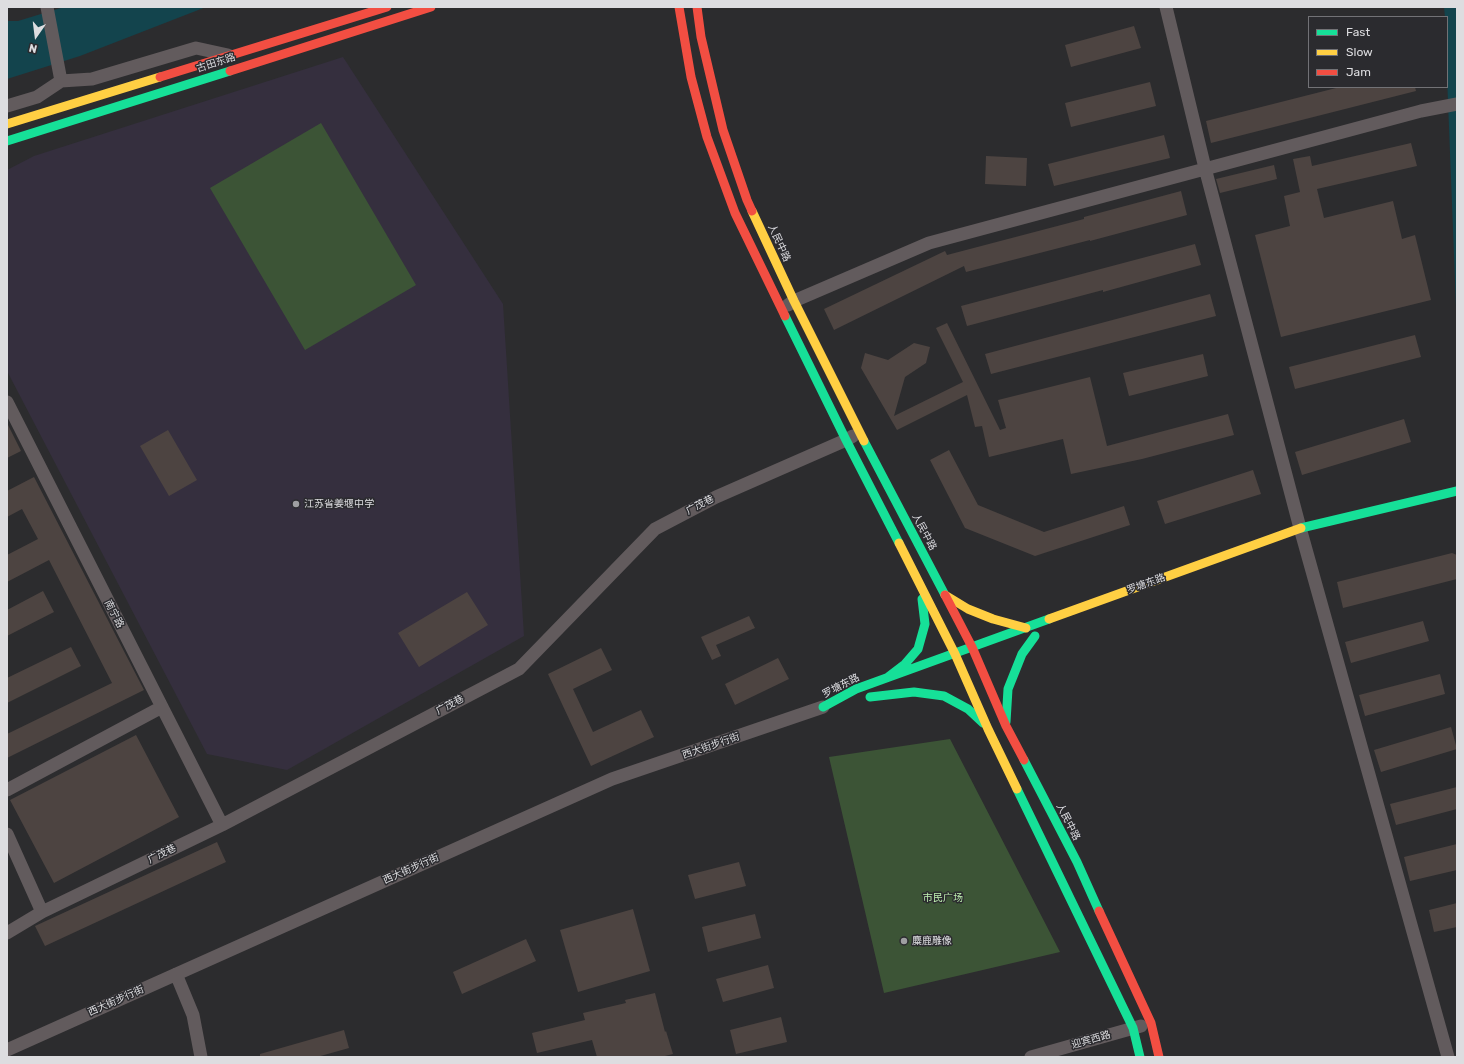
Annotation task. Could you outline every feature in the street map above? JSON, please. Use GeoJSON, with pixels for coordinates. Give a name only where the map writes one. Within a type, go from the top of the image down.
{"type":"FeatureCollection","features":[{"type":"Feature","properties":{"kind":"main road","name":"古田东路"},"geometry":{"type":"LineString","coordinates":[[7,124],[387,7]]}},
{"type":"Feature","properties":{"kind":"main road","name":"古田东路"},"geometry":{"type":"LineString","coordinates":[[7,140],[431,7]]}},
{"type":"Feature","properties":{"kind":"main road"},"geometry":{"type":"LineString","coordinates":[[670,7],[682,25]]}},
{"type":"Feature","properties":{"kind":"main road"},"geometry":{"type":"LineString","coordinates":[[679,7],[691,77],[710,144],[735,213],[846,440],[955,654],[956,666],[1133,1028],[1140,1057]]}},
{"type":"Feature","properties":{"kind":"main road","name":"人民中路"},"geometry":{"type":"LineString","coordinates":[[697,7],[702,37],[724,130],[747,200],[794,301],[859,432],[972,647],[980,657],[1006,726],[1077,862],[1151,1023],[1159,1057]]}},
{"type":"Feature","properties":{"kind":"main road"},"geometry":{"type":"LineString","coordinates":[[702,37],[705,7]]}},
{"type":"Feature","properties":{"kind":"main road","name":"罗塘东路"},"geometry":{"type":"LineString","coordinates":[[823,708],[856,688],[1026,628],[1302,536],[1457,491]]}},
{"type":"Feature","properties":{"kind":"main road"},"geometry":{"type":"LineString","coordinates":[[888,677],[905,664],[918,649],[925,624],[922,589]]}},
{"type":"Feature","properties":{"kind":"main road"},"geometry":{"type":"LineString","coordinates":[[944,594],[968,610],[1026,628]]}},
{"type":"Feature","properties":{"kind":"main road"},"geometry":{"type":"LineString","coordinates":[[1006,726],[1008,689],[1022,654],[1039,635],[1021,642]]}},
{"type":"Feature","properties":{"kind":"main road"},"geometry":{"type":"LineString","coordinates":[[956,666],[980,657]]}},
{"type":"Feature","properties":{"kind":"main road","name":"罗塘东路"},"geometry":{"type":"LineString","coordinates":[[823,708],[864,698],[908,683]]}},
{"type":"Feature","properties":{"kind":"main road"},"geometry":{"type":"LineString","coordinates":[[864,698],[914,692],[944,696],[968,709],[988,729]]}},
{"type":"Feature","properties":{"kind":"street"},"geometry":{"type":"LineString","coordinates":[[47,7],[61,80]]}},
{"type":"Feature","properties":{"kind":"street"},"geometry":{"type":"LineString","coordinates":[[1166,7],[1205,168],[1302,536],[1448,1057]]}},
{"type":"Feature","properties":{"kind":"street"},"geometry":{"type":"LineString","coordinates":[[7,106],[37,97],[61,80],[92,79],[196,48],[230,56]]}},
{"type":"Feature","properties":{"kind":"street"},"geometry":{"type":"LineString","coordinates":[[782,309],[794,301],[929,242],[1422,111],[1457,104]]}},
{"type":"Feature","properties":{"kind":"street","name":"南宁路"},"geometry":{"type":"LineString","coordinates":[[7,402],[222,825]]}},
{"type":"Feature","properties":{"kind":"street","name":"广茂巷"},"geometry":{"type":"LineString","coordinates":[[7,932],[42,912],[222,825],[519,669],[655,529],[716,497],[846,440],[859,432]]}},
{"type":"Feature","properties":{"kind":"street"},"geometry":{"type":"LineString","coordinates":[[7,790],[162,708]]}},
{"type":"Feature","properties":{"kind":"street","name":"西大街步行街"},"geometry":{"type":"LineString","coordinates":[[7,1050],[612,779],[823,708]]}},
{"type":"Feature","properties":{"kind":"street"},"geometry":{"type":"LineString","coordinates":[[7,834],[42,912]]}},
{"type":"Feature","properties":{"kind":"street"},"geometry":{"type":"LineString","coordinates":[[176,974],[193,1015],[201,1057]]}},
{"type":"Feature","properties":{"kind":"street","name":"迎宾西路"},"geometry":{"type":"LineString","coordinates":[[1031,1057],[1151,1023]]}},
{"type":"Feature","properties":{"kind":"shaded area","name":"江苏省姜堰中学"},"geometry":{"type":"Polygon","coordinates":[[[343,57],[503,304],[524,636],[287,770],[207,754],[7,371],[7,170],[34,156],[343,57]]]}},
{"type":"Feature","properties":{"kind":"green space"},"geometry":{"type":"Polygon","coordinates":[[[321,123],[416,285],[305,350],[210,188],[321,123]]]}},
{"type":"Feature","properties":{"kind":"green space","name":"市民广场"},"geometry":{"type":"Polygon","coordinates":[[[950,739],[1060,952],[884,993],[829,757],[950,739]]]}},
{"type":"Feature","properties":{"kind":"water"},"geometry":{"type":"Polygon","coordinates":[[[64,7],[206,7],[80,56],[7,79],[7,21],[18,21],[64,7]]]}},
{"type":"Feature","properties":{"kind":"water"},"geometry":{"type":"Polygon","coordinates":[[[1444,7],[1457,7],[1457,332],[1447,88],[1448,16],[1445,16],[1444,7]]]}},
{"type":"Feature","properties":{"kind":"building"},"geometry":{"type":"Polygon","coordinates":[[[1134,26],[1141,48],[1071,67],[1065,45],[1134,26]]]}},
{"type":"Feature","properties":{"kind":"building"},"geometry":{"type":"Polygon","coordinates":[[[1150,82],[1156,106],[1071,127],[1065,103],[1150,82]]]}},
{"type":"Feature","properties":{"kind":"building"},"geometry":{"type":"Polygon","coordinates":[[[1336,88],[1415,88],[1416,91],[1211,143],[1206,121],[1336,88]]]}},
{"type":"Feature","properties":{"kind":"building"},"geometry":{"type":"Polygon","coordinates":[[[1164,135],[1170,158],[1054,186],[1048,164],[1164,135]]]}},
{"type":"Feature","properties":{"kind":"building"},"geometry":{"type":"Polygon","coordinates":[[[1411,143],[1417,166],[1317,189],[1324,218],[1393,201],[1402,239],[1415,235],[1431,300],[1281,337],[1255,235],[1290,226],[1284,196],[1300,192],[1293,159],[1310,156],[1312,166],[1411,143]]]}},
{"type":"Feature","properties":{"kind":"building"},"geometry":{"type":"Polygon","coordinates":[[[986,156],[1027,158],[1026,186],[985,184],[986,156]]]}},
{"type":"Feature","properties":{"kind":"building"},"geometry":{"type":"Polygon","coordinates":[[[1274,165],[1277,179],[1220,193],[1216,179],[1274,165]]]}},
{"type":"Feature","properties":{"kind":"building"},"geometry":{"type":"Polygon","coordinates":[[[1181,191],[1187,215],[966,272],[964,266],[834,330],[824,309],[945,251],[947,255],[1084,219],[1084,217],[1181,191]]]}},
{"type":"Feature","properties":{"kind":"building"},"geometry":{"type":"Polygon","coordinates":[[[1195,244],[1201,265],[1103,292],[1103,290],[967,326],[961,306],[1195,244]]]}},
{"type":"Feature","properties":{"kind":"building"},"geometry":{"type":"Polygon","coordinates":[[[1210,294],[1216,316],[991,374],[985,354],[1210,294]]]}},
{"type":"Feature","properties":{"kind":"building"},"geometry":{"type":"Polygon","coordinates":[[[947,323],[1000,430],[1006,428],[998,400],[1090,377],[1107,446],[1228,414],[1234,435],[1142,459],[1071,474],[1063,439],[989,457],[982,426],[975,427],[967,395],[897,430],[861,368],[865,353],[888,360],[914,343],[930,347],[926,363],[905,377],[894,416],[963,382],[936,328],[947,323]]]}},
{"type":"Feature","properties":{"kind":"building"},"geometry":{"type":"Polygon","coordinates":[[[1415,335],[1421,357],[1295,389],[1289,367],[1415,335]]]}},
{"type":"Feature","properties":{"kind":"building"},"geometry":{"type":"Polygon","coordinates":[[[1203,354],[1208,376],[1129,396],[1123,373],[1203,354]]]}},
{"type":"Feature","properties":{"kind":"building"},"geometry":{"type":"Polygon","coordinates":[[[1404,419],[1411,442],[1302,475],[1295,452],[1404,419]]]}},
{"type":"Feature","properties":{"kind":"building"},"geometry":{"type":"Polygon","coordinates":[[[7,423],[21,451],[7,458],[7,423]]]}},
{"type":"Feature","properties":{"kind":"building"},"geometry":{"type":"Polygon","coordinates":[[[168,430],[197,480],[169,496],[140,446],[168,430]]]}},
{"type":"Feature","properties":{"kind":"building"},"geometry":{"type":"Polygon","coordinates":[[[949,450],[978,505],[1044,532],[1124,506],[1130,525],[1035,556],[965,528],[930,460],[949,450]]]}},
{"type":"Feature","properties":{"kind":"building"},"geometry":{"type":"Polygon","coordinates":[[[1253,470],[1261,494],[1165,524],[1157,501],[1253,470]]]}},
{"type":"Feature","properties":{"kind":"building"},"geometry":{"type":"Polygon","coordinates":[[[34,477],[144,690],[7,758],[7,734],[112,683],[49,560],[7,582],[7,555],[38,539],[22,509],[7,517],[7,491],[34,477]]]}},
{"type":"Feature","properties":{"kind":"building"},"geometry":{"type":"Polygon","coordinates":[[[1452,553],[1457,555],[1457,579],[1343,608],[1337,582],[1452,553]]]}},
{"type":"Feature","properties":{"kind":"building"},"geometry":{"type":"Polygon","coordinates":[[[43,591],[54,612],[7,636],[7,610],[43,591]]]}},
{"type":"Feature","properties":{"kind":"building"},"geometry":{"type":"Polygon","coordinates":[[[467,592],[488,625],[419,667],[398,633],[467,592]]]}},
{"type":"Feature","properties":{"kind":"building"},"geometry":{"type":"Polygon","coordinates":[[[749,616],[755,628],[716,645],[721,656],[712,660],[701,637],[749,616]]]}},
{"type":"Feature","properties":{"kind":"building"},"geometry":{"type":"Polygon","coordinates":[[[1423,621],[1429,641],[1351,663],[1345,642],[1423,621]]]}},
{"type":"Feature","properties":{"kind":"building"},"geometry":{"type":"Polygon","coordinates":[[[71,647],[81,666],[7,703],[7,678],[71,647]]]}},
{"type":"Feature","properties":{"kind":"building"},"geometry":{"type":"Polygon","coordinates":[[[601,648],[612,670],[573,689],[593,732],[641,710],[654,737],[591,766],[548,674],[601,648]]]}},
{"type":"Feature","properties":{"kind":"building"},"geometry":{"type":"Polygon","coordinates":[[[778,658],[789,679],[735,705],[725,684],[778,658]]]}},
{"type":"Feature","properties":{"kind":"building"},"geometry":{"type":"Polygon","coordinates":[[[1440,674],[1445,694],[1365,716],[1359,695],[1440,674]]]}},
{"type":"Feature","properties":{"kind":"building"},"geometry":{"type":"Polygon","coordinates":[[[1451,727],[1457,749],[1381,772],[1374,750],[1451,727]]]}},
{"type":"Feature","properties":{"kind":"building"},"geometry":{"type":"Polygon","coordinates":[[[136,735],[179,817],[54,883],[10,800],[136,735]]]}},
{"type":"Feature","properties":{"kind":"building"},"geometry":{"type":"Polygon","coordinates":[[[1457,787],[1457,809],[1396,825],[1390,804],[1457,787]]]}},
{"type":"Feature","properties":{"kind":"building"},"geometry":{"type":"Polygon","coordinates":[[[217,842],[226,862],[45,946],[35,926],[217,842]]]}},
{"type":"Feature","properties":{"kind":"building"},"geometry":{"type":"Polygon","coordinates":[[[1457,844],[1457,870],[1410,881],[1404,857],[1457,844]]]}},
{"type":"Feature","properties":{"kind":"building"},"geometry":{"type":"Polygon","coordinates":[[[739,862],[746,886],[695,899],[688,875],[739,862]]]}},
{"type":"Feature","properties":{"kind":"building"},"geometry":{"type":"Polygon","coordinates":[[[1457,903],[1457,927],[1434,932],[1429,910],[1457,903]]]}},
{"type":"Feature","properties":{"kind":"building"},"geometry":{"type":"Polygon","coordinates":[[[633,909],[650,971],[578,992],[560,930],[633,909]]]}},
{"type":"Feature","properties":{"kind":"building"},"geometry":{"type":"Polygon","coordinates":[[[755,914],[761,938],[708,952],[702,927],[755,914]]]}},
{"type":"Feature","properties":{"kind":"building"},"geometry":{"type":"Polygon","coordinates":[[[526,939],[536,961],[462,994],[453,972],[526,939]]]}},
{"type":"Feature","properties":{"kind":"building"},"geometry":{"type":"Polygon","coordinates":[[[768,965],[774,988],[723,1002],[716,979],[768,965]]]}},
{"type":"Feature","properties":{"kind":"building"},"geometry":{"type":"Polygon","coordinates":[[[655,993],[665,1032],[666,1031],[673,1054],[661,1057],[597,1057],[592,1040],[537,1053],[532,1033],[585,1020],[583,1013],[626,1003],[625,1000],[655,993]]]}},
{"type":"Feature","properties":{"kind":"building"},"geometry":{"type":"Polygon","coordinates":[[[781,1017],[787,1042],[736,1054],[730,1030],[781,1017]]]}},
{"type":"Feature","properties":{"kind":"building"},"geometry":{"type":"Polygon","coordinates":[[[344,1030],[349,1048],[317,1057],[260,1057],[260,1054],[344,1030]]]}},
{"type":"Feature","properties":{"kind":"traffic: fast"},"geometry":{"type":"LineString","coordinates":[[7,141],[230,71]]}},
{"type":"Feature","properties":{"kind":"traffic: fast"},"geometry":{"type":"LineString","coordinates":[[785,316],[899,543]]}},
{"type":"Feature","properties":{"kind":"traffic: fast"},"geometry":{"type":"LineString","coordinates":[[864,441],[945,595]]}},
{"type":"Feature","properties":{"kind":"traffic: fast"},"geometry":{"type":"LineString","coordinates":[[1301,528],[1457,491]]}},
{"type":"Feature","properties":{"kind":"traffic: fast"},"geometry":{"type":"LineString","coordinates":[[888,677],[905,664],[918,649],[925,624],[922,599]]}},
{"type":"Feature","properties":{"kind":"traffic: fast"},"geometry":{"type":"LineString","coordinates":[[823,707],[856,689],[1049,619]]}},
{"type":"Feature","properties":{"kind":"traffic: fast"},"geometry":{"type":"LineString","coordinates":[[1006,722],[1008,689],[1022,654],[1035,636]]}},
{"type":"Feature","properties":{"kind":"traffic: fast"},"geometry":{"type":"LineString","coordinates":[[870,697],[914,692],[944,696],[968,709],[983,723]]}},
{"type":"Feature","properties":{"kind":"traffic: fast"},"geometry":{"type":"LineString","coordinates":[[1024,760],[1077,862],[1099,911]]}},
{"type":"Feature","properties":{"kind":"traffic: fast"},"geometry":{"type":"LineString","coordinates":[[1017,789],[1133,1028],[1140,1057]]}},
{"type":"Feature","properties":{"kind":"traffic: slow"},"geometry":{"type":"LineString","coordinates":[[7,124],[160,77]]}},
{"type":"Feature","properties":{"kind":"traffic: slow"},"geometry":{"type":"LineString","coordinates":[[752,211],[794,301],[864,441]]}},
{"type":"Feature","properties":{"kind":"traffic: slow"},"geometry":{"type":"LineString","coordinates":[[1049,619],[1301,528]]}},
{"type":"Feature","properties":{"kind":"traffic: slow"},"geometry":{"type":"LineString","coordinates":[[899,543],[955,654],[988,729],[1017,789]]}},
{"type":"Feature","properties":{"kind":"traffic: slow"},"geometry":{"type":"LineString","coordinates":[[945,595],[968,609],[993,619],[1026,628]]}},
{"type":"Feature","properties":{"kind":"traffic: jam"},"geometry":{"type":"LineString","coordinates":[[160,77],[387,7]]}},
{"type":"Feature","properties":{"kind":"traffic: jam"},"geometry":{"type":"LineString","coordinates":[[230,71],[431,7]]}},
{"type":"Feature","properties":{"kind":"traffic: jam"},"geometry":{"type":"LineString","coordinates":[[679,7],[691,77],[707,137],[735,213],[785,316]]}},
{"type":"Feature","properties":{"kind":"traffic: jam"},"geometry":{"type":"LineString","coordinates":[[697,7],[701,37],[723,130],[752,211]]}},
{"type":"Feature","properties":{"kind":"traffic: jam"},"geometry":{"type":"LineString","coordinates":[[945,595],[972,647],[1006,726],[1024,760]]}},
{"type":"Feature","properties":{"kind":"traffic: jam"},"geometry":{"type":"LineString","coordinates":[[1099,911],[1151,1023],[1159,1057]]}},
{"type":"Feature","properties":{"kind":"place","name":"江苏省姜堰中学"},"geometry":{"type":"Point","coordinates":[296,504]}},
{"type":"Feature","properties":{"kind":"place","name":"麋鹿雕像"},"geometry":{"type":"Point","coordinates":[904,941]}}]}
